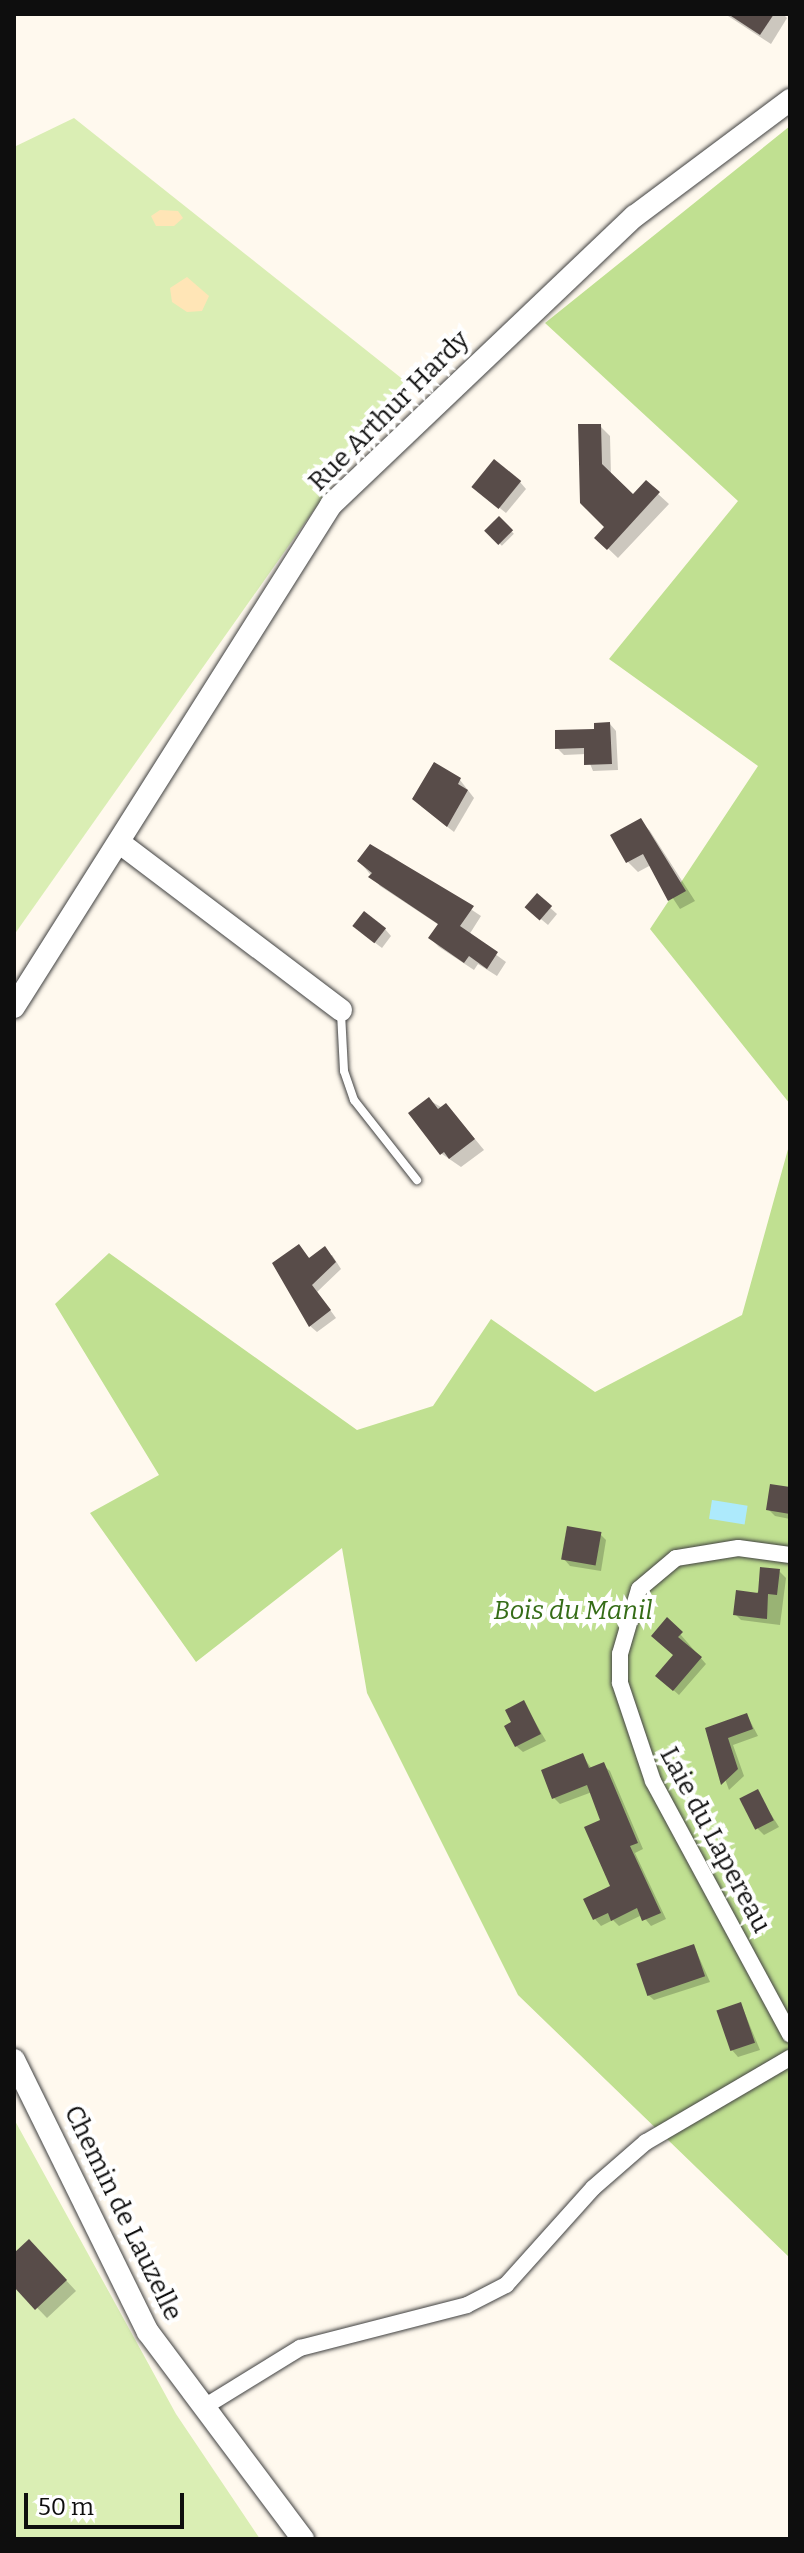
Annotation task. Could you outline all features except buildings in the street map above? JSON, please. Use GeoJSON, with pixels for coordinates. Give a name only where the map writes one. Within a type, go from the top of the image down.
{"type":"FeatureCollection","features":[{"type":"Feature","properties":{"kind":"street","name":"Rue Arthur Hardy"},"geometry":{"type":"LineString","coordinates":[[14,1007],[331,505],[635,216],[790,100]]}},
{"type":"Feature","properties":{"kind":"street"},"geometry":{"type":"LineString","coordinates":[[120,843],[341,1010]]}},
{"type":"Feature","properties":{"kind":"street","name":"Laie du Lapereau"},"geometry":{"type":"LineString","coordinates":[[790,1555],[738,1548],[676,1558],[639,1589],[620,1654],[624,1697],[653,1781],[790,2034]]}},
{"type":"Feature","properties":{"kind":"street"},"geometry":{"type":"LineString","coordinates":[[204,2407],[300,2348],[467,2305],[506,2285],[593,2188],[636,2149],[681,2118],[790,2058]]}},
{"type":"Feature","properties":{"kind":"street","name":"Chemin de Lauzelle"},"geometry":{"type":"LineString","coordinates":[[14,2060],[66,2158],[129,2298],[173,2370],[303,2539]]}},
{"type":"Feature","properties":{"kind":"lane"},"geometry":{"type":"LineString","coordinates":[[341,1010],[344,1071],[354,1100],[417,1180]]}},
{"type":"Feature","properties":{"kind":"green space"},"geometry":{"type":"Polygon","coordinates":[[[74,118],[405,381],[14,935],[14,147],[74,118]]]}},
{"type":"Feature","properties":{"kind":"green space"},"geometry":{"type":"Polygon","coordinates":[[[790,126],[790,1104],[650,929],[758,766],[609,659],[738,501],[545,323],[790,126]]]}},
{"type":"Feature","properties":{"kind":"green space","name":"Bois du Manil"},"geometry":{"type":"Polygon","coordinates":[[[790,1142],[790,2258],[518,1995],[367,1693],[342,1548],[196,1662],[90,1513],[159,1475],[55,1304],[109,1253],[357,1430],[433,1406],[491,1319],[595,1392],[742,1315],[790,1142]]]}},
{"type":"Feature","properties":{"kind":"green space"},"geometry":{"type":"Polygon","coordinates":[[[14,2119],[176,2414],[260,2539],[14,2539],[14,2119]]]}},
{"type":"Feature","properties":{"kind":"sand"},"geometry":{"type":"Polygon","coordinates":[[[160,210],[178,211],[183,218],[174,226],[156,226],[151,216],[160,210]]]}},
{"type":"Feature","properties":{"kind":"sand"},"geometry":{"type":"Polygon","coordinates":[[[187,277],[209,296],[202,311],[187,312],[172,302],[170,288],[187,277]]]}},
{"type":"Feature","properties":{"kind":"water"},"geometry":{"type":"Polygon","coordinates":[[[712,1500],[748,1506],[745,1524],[709,1519],[712,1500]]]}}]}
